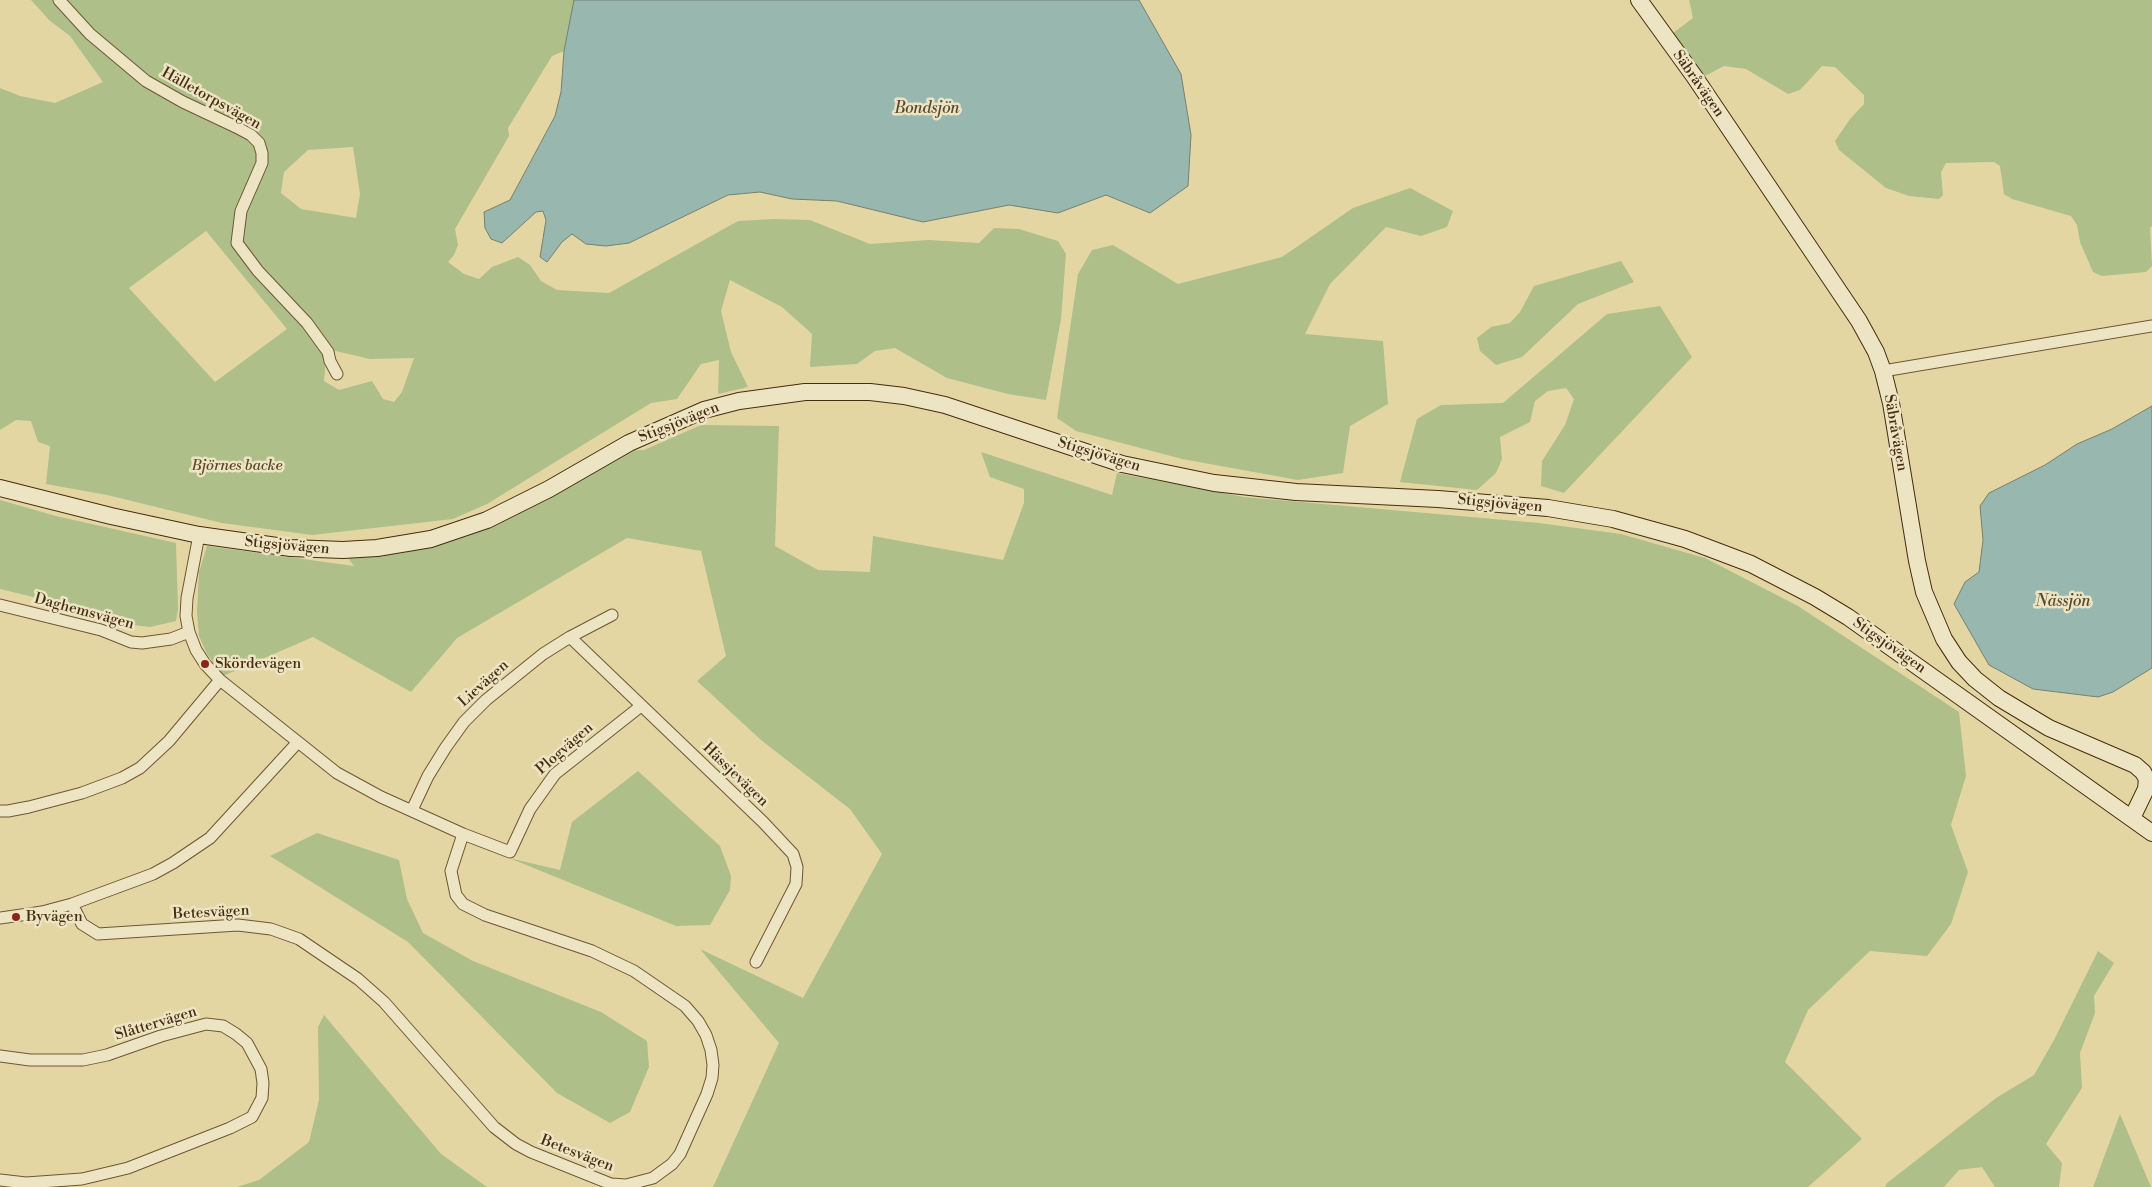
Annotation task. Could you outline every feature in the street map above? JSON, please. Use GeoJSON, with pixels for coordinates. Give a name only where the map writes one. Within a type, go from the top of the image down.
{"type":"FeatureCollection","features":[{"type":"Feature","properties":{"kind":"main road","name":"Säbråvägen"},"geometry":{"type":"LineString","coordinates":[[1639,0],[1694,76],[1859,321],[1876,352],[1883,371],[1896,432],[1917,562],[1924,592],[1944,640],[1959,662],[1975,679],[2013,708],[2049,728],[2135,765],[2143,772],[2147,779],[2146,790],[2132,818]]}},
{"type":"Feature","properties":{"kind":"main road","name":"Stigsjövägen"},"geometry":{"type":"LineString","coordinates":[[0,488],[111,516],[199,535],[263,545],[327,550],[376,548],[413,542],[459,530],[494,517],[541,494],[629,443],[704,410],[747,400],[805,392],[870,392],[904,396],[953,408],[1122,464],[1214,483],[1296,492],[1438,498],[1532,506],[1613,519],[1685,539],[1751,564],[1815,597],[1848,617],[2152,833]]}},
{"type":"Feature","properties":{"kind":"street","name":"Hälletorpsvägen"},"geometry":{"type":"LineString","coordinates":[[59,0],[90,34],[146,81],[183,102],[236,127],[259,143],[262,152],[262,164],[241,212],[237,243],[258,271],[307,323],[328,352],[330,361],[337,374]]}},
{"type":"Feature","properties":{"kind":"street"},"geometry":{"type":"LineString","coordinates":[[1883,371],[2152,326]]}},
{"type":"Feature","properties":{"kind":"street"},"geometry":{"type":"LineString","coordinates":[[199,535],[187,598],[186,616],[189,632],[196,650],[205,664],[220,680],[337,773],[381,797],[463,834]]}},
{"type":"Feature","properties":{"kind":"street","name":"Daghemsvägen"},"geometry":{"type":"LineString","coordinates":[[0,605],[101,630],[131,642],[142,643],[171,639],[189,632]]}},
{"type":"Feature","properties":{"kind":"street","name":"Lievägen"},"geometry":{"type":"LineString","coordinates":[[412,810],[428,776],[464,722],[508,680],[570,637],[612,615]]}},
{"type":"Feature","properties":{"kind":"street","name":"Hässjevägen"},"geometry":{"type":"LineString","coordinates":[[570,637],[763,822],[793,854],[797,867],[796,884],[756,962]]}},
{"type":"Feature","properties":{"kind":"street"},"geometry":{"type":"LineString","coordinates":[[0,811],[29,807],[82,793],[122,778],[140,768],[169,741],[220,680]]}},
{"type":"Feature","properties":{"kind":"street","name":"Plogvägen"},"geometry":{"type":"LineString","coordinates":[[463,834],[510,852],[530,809],[555,774],[641,706]]}},
{"type":"Feature","properties":{"kind":"street"},"geometry":{"type":"LineString","coordinates":[[0,918],[42,912],[72,904],[152,874],[192,851],[228,819],[298,742]]}},
{"type":"Feature","properties":{"kind":"street","name":"Betesvägen"},"geometry":{"type":"LineString","coordinates":[[72,904],[82,924],[98,934],[238,925],[271,929],[300,939],[358,979],[384,1002],[494,1126],[516,1144],[531,1152],[611,1184],[626,1185],[653,1178],[672,1164],[680,1154],[707,1094],[712,1078],[713,1065],[706,1035],[698,1021],[685,1006],[634,971],[592,951],[485,915],[463,904],[456,895],[452,871],[463,834]]}},
{"type":"Feature","properties":{"kind":"street","name":"Slåttervägen"},"geometry":{"type":"LineString","coordinates":[[0,1056],[30,1060],[83,1060],[107,1055],[187,1028],[206,1024],[223,1026],[247,1043],[254,1055],[261,1069],[262,1098],[252,1118],[128,1168],[82,1179],[26,1183],[0,1180]]}},
{"type":"Feature","properties":{"kind":"green space","name":"Björnes backe"},"geometry":{"type":"Polygon","coordinates":[[[31,0],[574,0],[564,51],[552,56],[508,128],[509,136],[455,229],[458,245],[454,255],[448,262],[464,274],[479,279],[492,267],[518,257],[530,265],[541,281],[557,290],[609,293],[738,221],[773,219],[810,220],[870,244],[929,240],[979,243],[994,228],[1019,229],[1058,241],[1066,254],[1061,319],[1046,400],[1008,394],[947,378],[895,348],[875,351],[857,364],[810,367],[812,334],[782,307],[730,280],[721,311],[731,352],[748,387],[718,394],[719,360],[701,364],[677,399],[651,403],[487,504],[453,519],[312,535],[222,523],[107,495],[46,484],[50,446],[38,442],[31,421],[16,420],[0,430],[0,88],[20,96],[55,103],[103,82],[70,36],[49,20],[31,0]],[[353,147],[308,150],[284,172],[281,193],[301,209],[356,218],[360,194],[353,147]],[[206,231],[129,288],[215,382],[287,329],[206,231]],[[327,349],[324,381],[339,390],[372,381],[383,399],[394,402],[402,392],[414,358],[370,359],[327,349]]]}},
{"type":"Feature","properties":{"kind":"green space"},"geometry":{"type":"Polygon","coordinates":[[[1689,0],[2152,0],[2152,226],[2150,228],[2152,266],[2146,272],[2102,276],[2093,272],[2080,242],[2077,225],[2071,216],[2012,199],[2004,194],[2000,166],[1994,162],[1946,163],[1941,172],[1943,195],[1939,199],[1909,196],[1886,188],[1839,150],[1835,141],[1850,119],[1864,104],[1864,95],[1835,67],[1822,66],[1800,90],[1788,94],[1746,69],[1724,66],[1701,78],[1673,33],[1693,18],[1689,0]]]}},
{"type":"Feature","properties":{"kind":"green space"},"geometry":{"type":"Polygon","coordinates":[[[1410,188],[1453,211],[1447,227],[1421,236],[1386,227],[1330,284],[1305,334],[1383,341],[1388,404],[1350,426],[1343,473],[1298,480],[1182,459],[1076,431],[1057,418],[1078,274],[1092,250],[1113,245],[1178,284],[1282,257],[1353,208],[1410,188]]]}},
{"type":"Feature","properties":{"kind":"green space"},"geometry":{"type":"Polygon","coordinates":[[[1621,261],[1634,282],[1578,304],[1522,357],[1496,365],[1480,351],[1477,338],[1491,327],[1510,323],[1520,312],[1534,286],[1621,261]]]}},
{"type":"Feature","properties":{"kind":"green space"},"geometry":{"type":"Polygon","coordinates":[[[1660,306],[1692,357],[1564,493],[1541,486],[1542,461],[1565,425],[1574,399],[1566,388],[1548,391],[1535,401],[1530,422],[1500,437],[1502,459],[1496,473],[1477,490],[1400,482],[1417,419],[1441,405],[1503,403],[1607,314],[1660,306]]]}},
{"type":"Feature","properties":{"kind":"green space"},"geometry":{"type":"Polygon","coordinates":[[[701,425],[779,426],[775,546],[818,570],[870,572],[873,536],[1003,560],[1024,503],[1024,489],[990,477],[981,452],[1112,495],[1117,473],[1244,497],[1539,523],[1621,534],[1705,558],[1798,606],[1959,712],[1966,776],[1951,825],[1968,872],[1951,924],[1927,956],[1870,951],[1808,1010],[1785,1062],[1862,1139],[1808,1187],[713,1187],[779,1043],[700,949],[803,998],[882,854],[850,809],[761,740],[697,681],[726,656],[701,551],[627,538],[457,638],[411,692],[313,637],[223,676],[207,654],[199,636],[197,612],[199,572],[207,546],[354,566],[348,558],[404,553],[463,535],[625,451],[644,450],[701,425]]]}},
{"type":"Feature","properties":{"kind":"green space"},"geometry":{"type":"Polygon","coordinates":[[[0,500],[56,516],[176,543],[178,609],[176,621],[150,627],[109,622],[62,604],[0,589],[0,500]]]}},
{"type":"Feature","properties":{"kind":"green space"},"geometry":{"type":"Polygon","coordinates":[[[638,771],[720,846],[731,876],[730,890],[710,925],[676,926],[509,858],[560,870],[572,822],[638,771]]]}},
{"type":"Feature","properties":{"kind":"green space"},"geometry":{"type":"Polygon","coordinates":[[[317,833],[399,860],[407,899],[423,933],[473,961],[601,1012],[647,1041],[649,1067],[630,1112],[610,1123],[557,1093],[408,942],[270,856],[317,833]]]}},
{"type":"Feature","properties":{"kind":"green space"},"geometry":{"type":"Polygon","coordinates":[[[2098,951],[2114,963],[2094,996],[2095,1013],[2080,1053],[2082,1088],[2046,1144],[2062,1163],[2059,1187],[1995,1187],[1982,1167],[1959,1170],[1944,1187],[1885,1187],[1887,1183],[1996,1098],[2034,1075],[2054,1040],[2098,951]]]}},
{"type":"Feature","properties":{"kind":"green space"},"geometry":{"type":"Polygon","coordinates":[[[324,1015],[441,1154],[487,1187],[237,1187],[259,1180],[309,1142],[319,1100],[318,1027],[324,1015]]]}},
{"type":"Feature","properties":{"kind":"green space"},"geometry":{"type":"Polygon","coordinates":[[[2120,1114],[2151,1187],[2093,1187],[2120,1114]]]}},
{"type":"Feature","properties":{"kind":"water","name":"Bondsjön"},"geometry":{"type":"Polygon","coordinates":[[[574,0],[1139,0],[1181,74],[1191,135],[1188,186],[1150,213],[1106,195],[1058,213],[1009,205],[923,222],[837,201],[792,199],[760,192],[728,195],[629,243],[606,246],[586,244],[572,234],[562,242],[547,262],[540,257],[546,220],[543,211],[536,212],[502,243],[491,239],[485,228],[484,212],[510,200],[555,116],[561,92],[564,51],[574,0]]]}},
{"type":"Feature","properties":{"kind":"water","name":"Nässjön"},"geometry":{"type":"Polygon","coordinates":[[[2152,406],[2152,668],[2113,692],[2098,697],[2033,689],[1989,665],[1954,604],[1965,582],[1979,572],[1983,540],[1980,506],[1989,493],[2045,465],[2077,444],[2112,429],[2152,406]]]}},
{"type":"Feature","properties":{"kind":"place","name":"Skördevägen"},"geometry":{"type":"Point","coordinates":[205,664]}},
{"type":"Feature","properties":{"kind":"place","name":"Byvägen"},"geometry":{"type":"Point","coordinates":[16,917]}}]}
